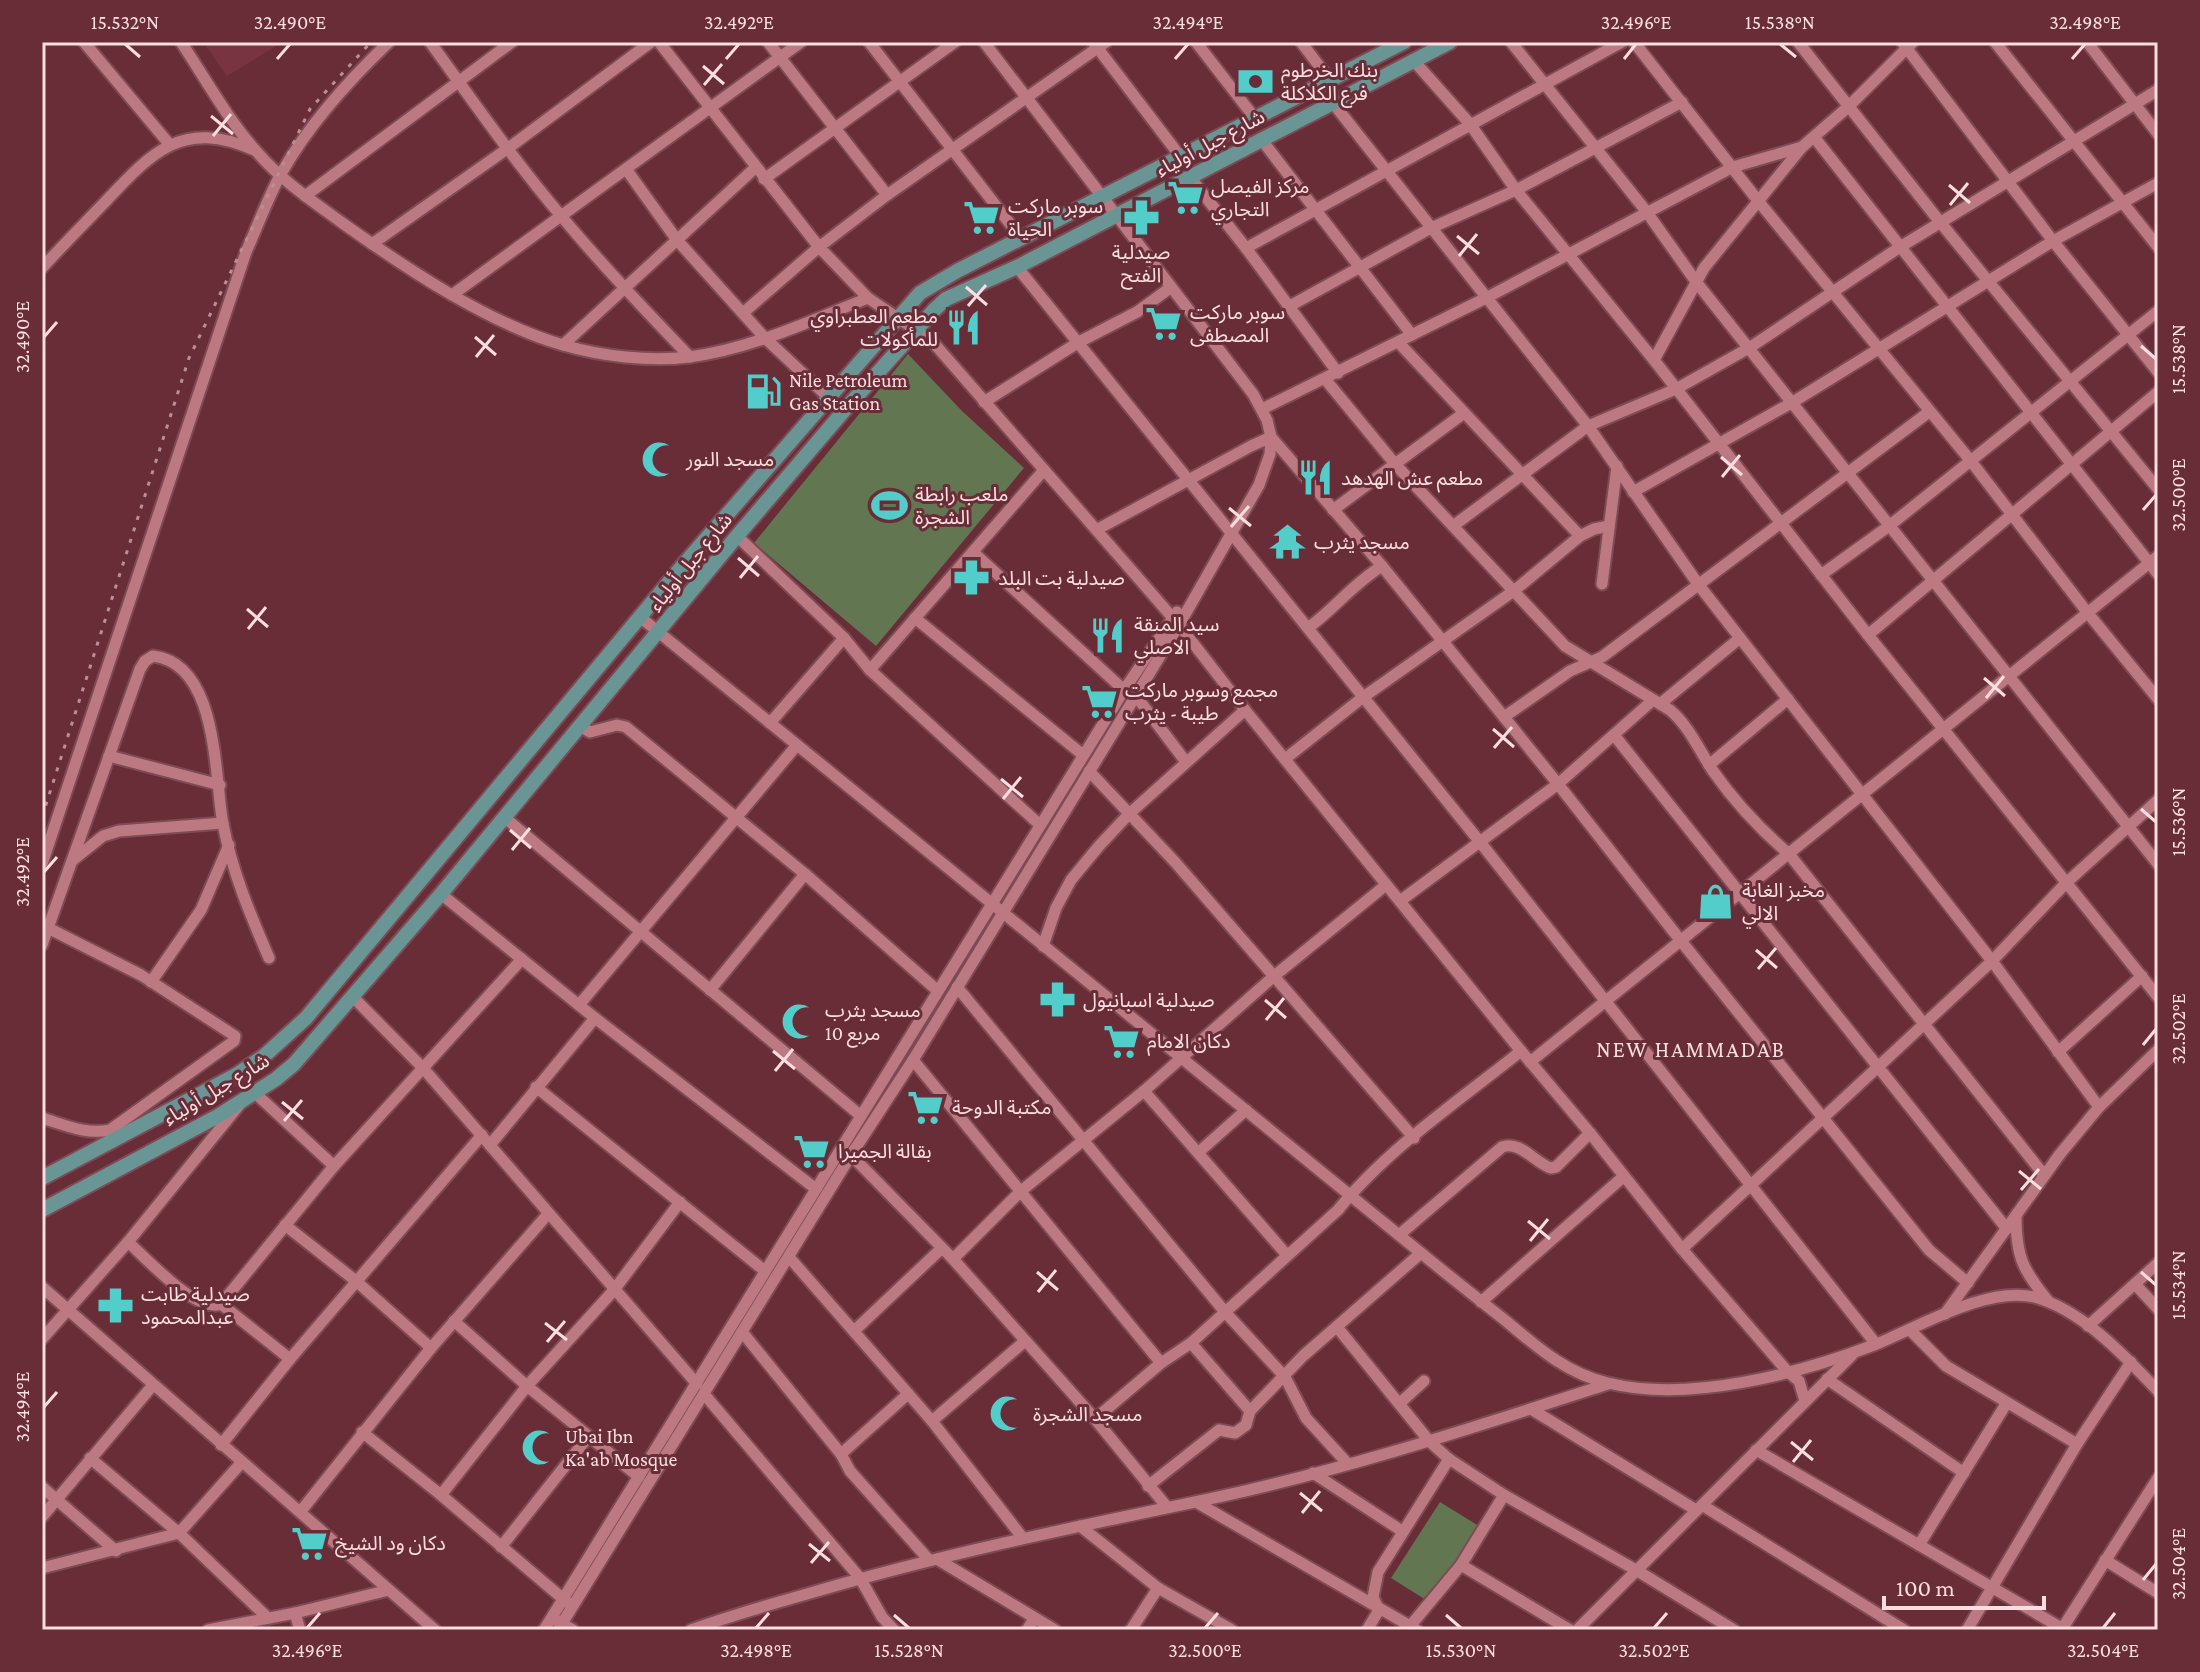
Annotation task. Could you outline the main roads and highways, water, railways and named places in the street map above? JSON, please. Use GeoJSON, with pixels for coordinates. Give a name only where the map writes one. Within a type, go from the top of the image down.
{"type":"FeatureCollection","features":[{"type":"Feature","properties":{"kind":"main road","name":"شارع جبل أولياء"},"geometry":{"type":"LineString","coordinates":[[42,1178],[246,1069],[306,1018],[640,617],[896,319],[927,289],[1386,47],[1404,42]]}},
{"type":"Feature","properties":{"kind":"main road","name":"شارع جبل أولياء"},"geometry":{"type":"LineString","coordinates":[[42,1210],[218,1116],[294,1064],[441,894],[737,536],[848,406],[946,299],[1017,267],[1450,42]]}},
{"type":"Feature","properties":{"kind":"railway"},"geometry":{"type":"LineString","coordinates":[[42,817],[189,358],[310,109],[371,42]]}},
{"type":"Feature","properties":{"kind":"place","name":"بنك الخرطوم فرع الكلاكلة"},"geometry":{"type":"Point","coordinates":[1255,81]}},
{"type":"Feature","properties":{"kind":"place","name":"مركز الفيصل التجاري"},"geometry":{"type":"Point","coordinates":[1185,197]}},
{"type":"Feature","properties":{"kind":"place","name":"سوبر ماركت الحياة"},"geometry":{"type":"Point","coordinates":[982,217]}},
{"type":"Feature","properties":{"kind":"place","name":"صيدلية الفتح"},"geometry":{"type":"Point","coordinates":[1141,217]}},
{"type":"Feature","properties":{"kind":"place","name":"سوبر ماركت المصطفى"},"geometry":{"type":"Point","coordinates":[1164,323]}},
{"type":"Feature","properties":{"kind":"place","name":"مطعم العطبراوي للمأكولات"},"geometry":{"type":"Point","coordinates":[964,328]}},
{"type":"Feature","properties":{"kind":"place","name":"Nile Petroleum Gas Station"},"geometry":{"type":"Point","coordinates":[763,392]}},
{"type":"Feature","properties":{"kind":"place","name":"مسجد النور"},"geometry":{"type":"Point","coordinates":[660,459]}},
{"type":"Feature","properties":{"kind":"place","name":"مطعم عش الهدهد"},"geometry":{"type":"Point","coordinates":[1315,478]}},
{"type":"Feature","properties":{"kind":"place","name":"ملعب رابطة الشجرة"},"geometry":{"type":"Point","coordinates":[889,505]}},
{"type":"Feature","properties":{"kind":"place","name":"مسجد يثرب"},"geometry":{"type":"Point","coordinates":[1288,542]}},
{"type":"Feature","properties":{"kind":"place","name":"صيدلية بت البلد"},"geometry":{"type":"Point","coordinates":[972,578]}},
{"type":"Feature","properties":{"kind":"place","name":"سيد المنقة الاصلي"},"geometry":{"type":"Point","coordinates":[1108,635]}},
{"type":"Feature","properties":{"kind":"place","name":"مجمع وسوبر ماركت طيبة - يثرب"},"geometry":{"type":"Point","coordinates":[1099,702]}},
{"type":"Feature","properties":{"kind":"place","name":"مخبز الغابة الالي"},"geometry":{"type":"Point","coordinates":[1716,902]}},
{"type":"Feature","properties":{"kind":"place","name":"صيدلية اسبانيول"},"geometry":{"type":"Point","coordinates":[1057,1000]}},
{"type":"Feature","properties":{"kind":"place","name":"مسجد يثرب مربع 10"},"geometry":{"type":"Point","coordinates":[799,1022]}},
{"type":"Feature","properties":{"kind":"place","name":"دكان الامام"},"geometry":{"type":"Point","coordinates":[1121,1041]}},
{"type":"Feature","properties":{"kind":"place","name":"مكتبة الدوحة"},"geometry":{"type":"Point","coordinates":[926,1107]}},
{"type":"Feature","properties":{"kind":"place","name":"بقالة الجميرا"},"geometry":{"type":"Point","coordinates":[812,1151]}},
{"type":"Feature","properties":{"kind":"place","name":"صيدلية طابت عبدالمحمود"},"geometry":{"type":"Point","coordinates":[115,1305]}},
{"type":"Feature","properties":{"kind":"place","name":"مسجد الشجرة"},"geometry":{"type":"Point","coordinates":[1007,1414]}},
{"type":"Feature","properties":{"kind":"place","name":"Ubai Ibn Ka'ab Mosque"},"geometry":{"type":"Point","coordinates":[539,1447]}},
{"type":"Feature","properties":{"kind":"place","name":"دكان ود الشيخ"},"geometry":{"type":"Point","coordinates":[309,1543]}},
{"type":"Feature","properties":{"kind":"district","name":"NEW HAMMADAB"},"geometry":{"type":"Point","coordinates":[1691,1049]}}]}
